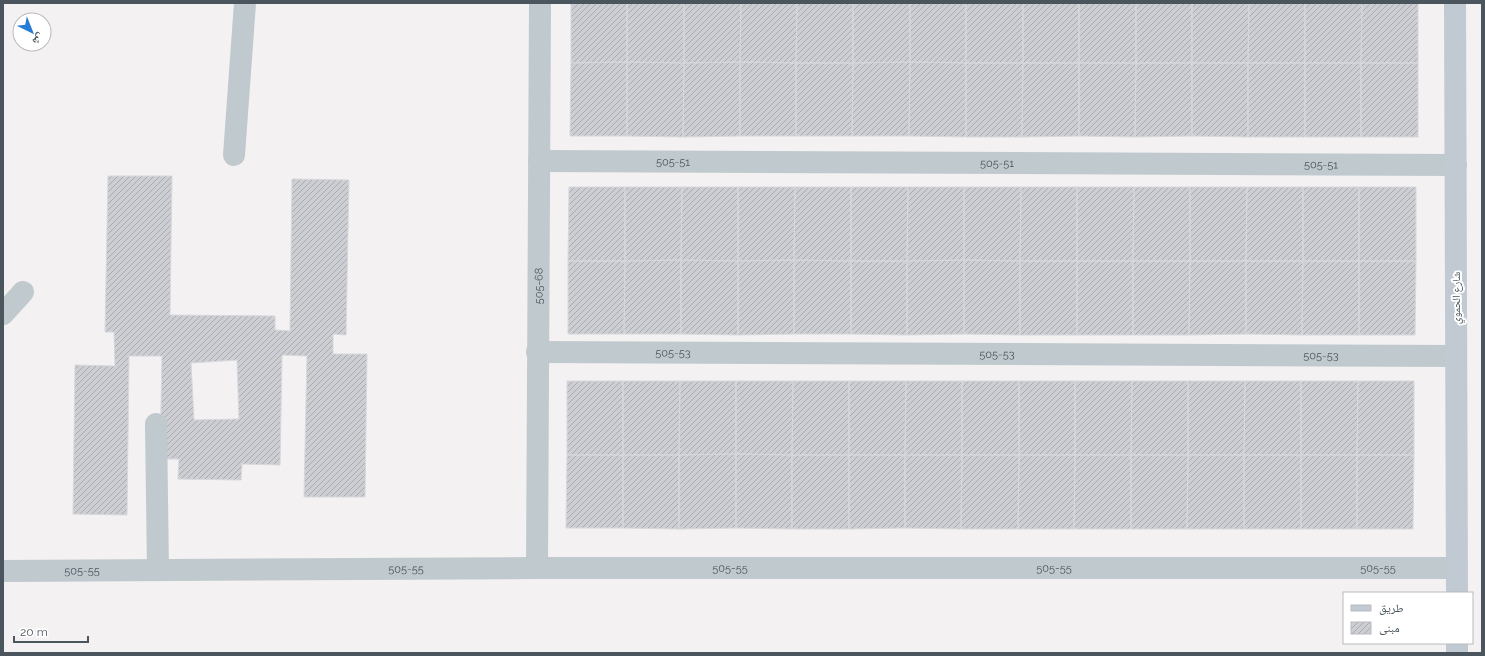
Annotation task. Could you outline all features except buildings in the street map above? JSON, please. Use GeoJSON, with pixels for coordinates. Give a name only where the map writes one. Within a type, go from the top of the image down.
{"type":"FeatureCollection","features":[{"type":"Feature","properties":{"kind":"street"},"geometry":{"type":"LineString","coordinates":[[234,155],[245,3]]}},
{"type":"Feature","properties":{"kind":"street","name":"505-68"},"geometry":{"type":"LineString","coordinates":[[537,568],[540,3]]}},
{"type":"Feature","properties":{"kind":"street","name":"شارع الحموي"},"geometry":{"type":"LineString","coordinates":[[1455,3],[1457,592]]}},
{"type":"Feature","properties":{"kind":"street","name":"505-51"},"geometry":{"type":"LineString","coordinates":[[539,161],[1456,165]]}},
{"type":"Feature","properties":{"kind":"street"},"geometry":{"type":"LineString","coordinates":[[3,314],[22,292]]}},
{"type":"Feature","properties":{"kind":"street","name":"505-53"},"geometry":{"type":"LineString","coordinates":[[537,352],[1456,356]]}},
{"type":"Feature","properties":{"kind":"street"},"geometry":{"type":"LineString","coordinates":[[156,424],[158,570]]}},
{"type":"Feature","properties":{"kind":"street","name":"505-55"},"geometry":{"type":"LineString","coordinates":[[3,571],[537,568],[1457,568]]}}]}
